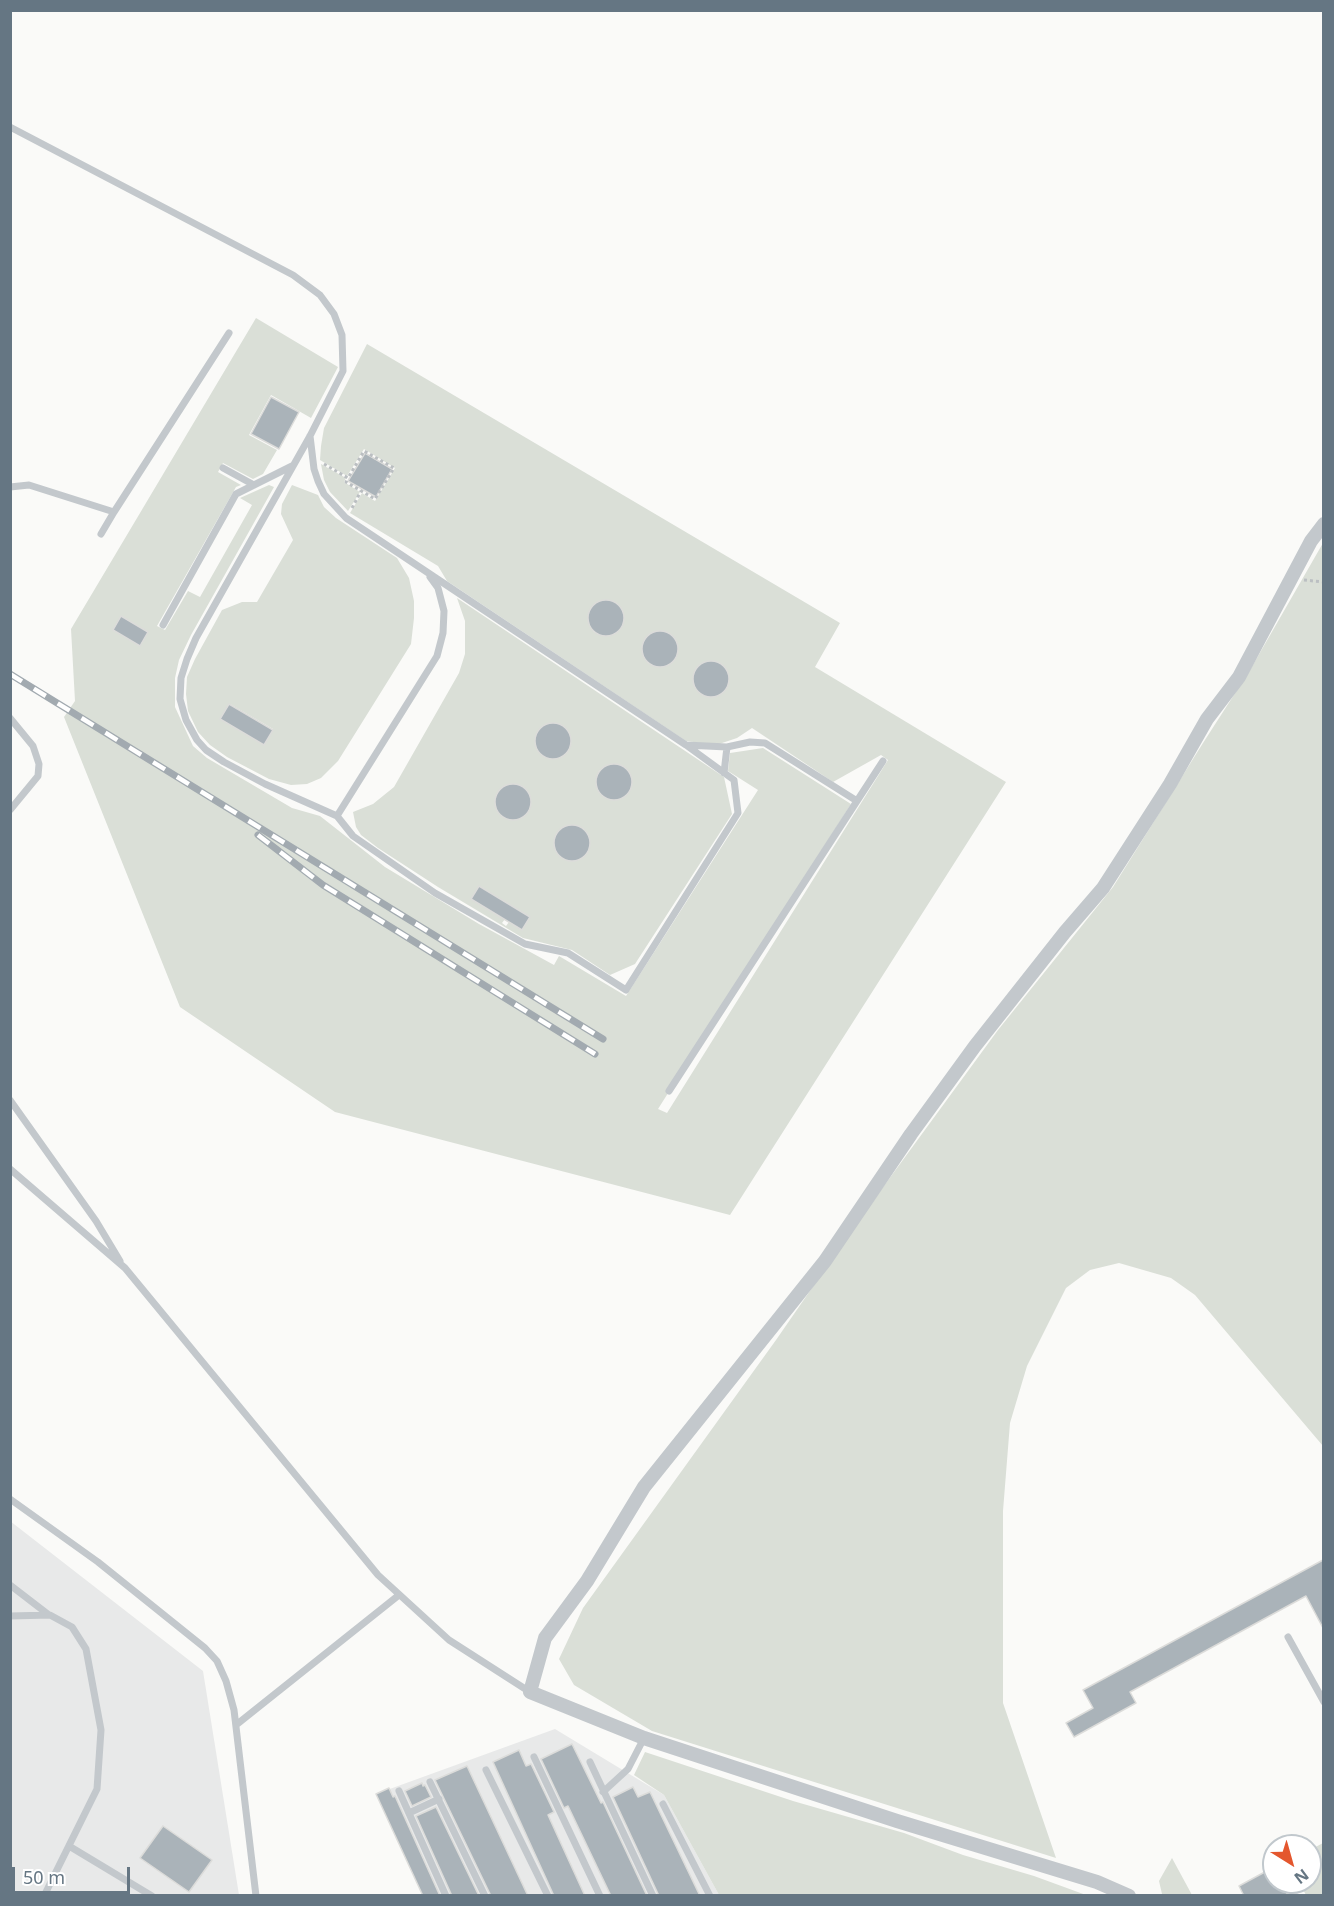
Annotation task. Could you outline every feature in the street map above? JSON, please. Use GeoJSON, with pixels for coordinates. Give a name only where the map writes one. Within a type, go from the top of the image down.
{"type":"FeatureCollection","features":[{"type":"Feature","properties":{"kind":"street"},"geometry":{"type":"LineString","coordinates":[[1129,1896],[1097,1882],[897,1821],[644,1738],[530,1692],[545,1638],[587,1581],[644,1487],[825,1261],[911,1134],[975,1046],[1065,932],[1103,888],[1170,784],[1207,718],[1239,677],[1311,541],[1323,524]]}},
{"type":"Feature","properties":{"kind":"lane"},"geometry":{"type":"LineString","coordinates":[[10,127],[292,276],[320,296],[334,314],[342,335],[344,369],[310,436],[196,638],[183,669],[180,699],[190,729],[206,750],[265,784],[337,816],[353,836],[435,893],[525,944],[568,953],[626,990],[738,813],[734,780],[686,745],[346,518],[324,494],[314,469],[310,436]]}},
{"type":"Feature","properties":{"kind":"lane"},"geometry":{"type":"LineString","coordinates":[[101,534],[229,333]]}},
{"type":"Feature","properties":{"kind":"lane"},"geometry":{"type":"LineString","coordinates":[[163,625],[236,494],[292,466]]}},
{"type":"Feature","properties":{"kind":"lane"},"geometry":{"type":"LineString","coordinates":[[223,468],[254,485]]}},
{"type":"Feature","properties":{"kind":"lane"},"geometry":{"type":"LineString","coordinates":[[10,487],[29,485],[114,512]]}},
{"type":"Feature","properties":{"kind":"lane"},"geometry":{"type":"LineString","coordinates":[[337,816],[437,656],[443,633],[444,611],[438,588],[424,571]]}},
{"type":"Feature","properties":{"kind":"lane"},"geometry":{"type":"LineString","coordinates":[[10,718],[33,746],[39,764],[38,776],[10,810]]}},
{"type":"Feature","properties":{"kind":"lane"},"geometry":{"type":"LineString","coordinates":[[686,745],[727,747],[750,742],[765,743],[857,801]]}},
{"type":"Feature","properties":{"kind":"lane"},"geometry":{"type":"LineString","coordinates":[[724,773],[727,747]]}},
{"type":"Feature","properties":{"kind":"lane"},"geometry":{"type":"LineString","coordinates":[[669,1091],[883,761]]}},
{"type":"Feature","properties":{"kind":"lane"},"geometry":{"type":"LineString","coordinates":[[10,1100],[96,1221],[125,1268],[363,1558],[449,1641],[530,1692]]}},
{"type":"Feature","properties":{"kind":"lane"},"geometry":{"type":"LineString","coordinates":[[10,1169],[125,1268]]}},
{"type":"Feature","properties":{"kind":"lane"},"geometry":{"type":"LineString","coordinates":[[10,1499],[98,1562],[205,1648],[216,1661],[226,1681],[234,1710],[256,1896]]}},
{"type":"Feature","properties":{"kind":"lane"},"geometry":{"type":"LineString","coordinates":[[10,1585],[50,1615],[72,1627],[86,1649],[101,1730],[97,1789],[44,1896]]}},
{"type":"Feature","properties":{"kind":"lane"},"geometry":{"type":"LineString","coordinates":[[236,1725],[399,1595]]}},
{"type":"Feature","properties":{"kind":"lane"},"geometry":{"type":"LineString","coordinates":[[10,1616],[50,1615]]}},
{"type":"Feature","properties":{"kind":"lane"},"geometry":{"type":"LineString","coordinates":[[1288,1637],[1323,1702]]}},
{"type":"Feature","properties":{"kind":"lane"},"geometry":{"type":"LineString","coordinates":[[603,1792],[628,1769],[644,1738]]}},
{"type":"Feature","properties":{"kind":"lane"},"geometry":{"type":"LineString","coordinates":[[534,1757],[600,1896]]}},
{"type":"Feature","properties":{"kind":"lane"},"geometry":{"type":"LineString","coordinates":[[590,1762],[653,1896]]}},
{"type":"Feature","properties":{"kind":"lane"},"geometry":{"type":"LineString","coordinates":[[486,1770],[548,1896]]}},
{"type":"Feature","properties":{"kind":"lane"},"geometry":{"type":"LineString","coordinates":[[430,1782],[485,1896]]}},
{"type":"Feature","properties":{"kind":"lane"},"geometry":{"type":"LineString","coordinates":[[399,1791],[446,1896]]}},
{"type":"Feature","properties":{"kind":"lane"},"geometry":{"type":"LineString","coordinates":[[409,1813],[439,1799]]}},
{"type":"Feature","properties":{"kind":"lane"},"geometry":{"type":"LineString","coordinates":[[663,1804],[710,1896]]}},
{"type":"Feature","properties":{"kind":"lane"},"geometry":{"type":"LineString","coordinates":[[69,1846],[152,1896]]}},
{"type":"Feature","properties":{"kind":"path"},"geometry":{"type":"LineString","coordinates":[[364,451],[394,468],[375,499],[346,482],[348,478],[364,451]]}},
{"type":"Feature","properties":{"kind":"path"},"geometry":{"type":"LineString","coordinates":[[312,457],[348,478]]}},
{"type":"Feature","properties":{"kind":"path"},"geometry":{"type":"LineString","coordinates":[[346,518],[362,491]]}},
{"type":"Feature","properties":{"kind":"shaded area"},"geometry":{"type":"Polygon","coordinates":[[[256,318],[338,367],[311,418],[271,395],[249,435],[277,450],[263,474],[253,479],[223,463],[218,472],[241,485],[236,487],[157,626],[165,630],[188,591],[200,597],[252,505],[240,498],[269,485],[274,487],[179,660],[175,678],[175,707],[193,746],[207,758],[292,808],[320,816],[385,867],[479,924],[554,965],[559,956],[626,996],[758,790],[728,771],[730,753],[763,748],[851,804],[658,1109],[667,1113],[888,760],[881,755],[833,782],[752,728],[737,738],[716,745],[686,741],[447,581],[438,566],[350,513],[362,493],[375,501],[395,468],[364,449],[347,476],[320,460],[324,428],[367,344],[840,623],[815,667],[1006,782],[730,1215],[335,1112],[180,1007],[64,717],[75,701],[71,629],[256,318]],[[608,600],[596,603],[589,614],[590,627],[594,632],[603,636],[616,633],[623,622],[622,610],[608,600]],[[121,617],[113,630],[140,646],[148,632],[121,617]],[[656,632],[645,639],[642,652],[648,663],[661,667],[673,662],[677,653],[677,644],[669,634],[656,632]],[[707,662],[696,669],[693,678],[694,685],[702,695],[714,697],[725,689],[728,677],[722,666],[707,662]]]}},
{"type":"Feature","properties":{"kind":"shaded area"},"geometry":{"type":"Polygon","coordinates":[[[321,464],[346,478],[344,482],[360,492],[348,511],[330,492],[324,480],[321,464]]]}},
{"type":"Feature","properties":{"kind":"shaded area"},"geometry":{"type":"Polygon","coordinates":[[[292,485],[318,495],[324,507],[336,518],[397,558],[409,578],[414,601],[411,644],[338,761],[321,778],[307,784],[291,785],[269,779],[227,757],[210,745],[198,732],[188,711],[186,694],[187,677],[222,610],[242,602],[257,602],[293,540],[281,514],[282,504],[292,485]],[[230,704],[220,719],[273,730],[230,704]]]}},
{"type":"Feature","properties":{"kind":"shaded area"},"geometry":{"type":"Polygon","coordinates":[[[1323,543],[1323,1446],[1195,1295],[1171,1278],[1119,1263],[1090,1270],[1066,1288],[1027,1366],[1010,1423],[1003,1511],[1003,1703],[1056,1858],[652,1731],[574,1685],[559,1659],[583,1608],[776,1340],[859,1220],[998,1030],[1113,887],[1250,670],[1323,543]]]}},
{"type":"Feature","properties":{"kind":"shaded area"},"geometry":{"type":"Polygon","coordinates":[[[457,598],[724,777],[732,814],[635,964],[610,975],[572,950],[523,938],[378,848],[361,835],[356,827],[353,812],[373,804],[394,787],[459,673],[465,654],[465,621],[457,598]],[[549,724],[538,731],[535,737],[536,747],[544,757],[556,759],[563,756],[569,749],[569,736],[561,726],[549,724]],[[613,764],[599,771],[596,784],[600,793],[614,799],[624,796],[628,792],[631,779],[627,770],[623,766],[613,764]],[[512,784],[500,789],[495,804],[501,815],[517,819],[525,814],[529,809],[530,799],[524,788],[512,784]],[[572,825],[560,830],[556,835],[555,845],[561,856],[573,860],[587,853],[590,840],[584,829],[572,825]],[[479,886],[471,899],[505,919],[502,923],[506,926],[509,922],[522,930],[530,917],[479,886]]]}},
{"type":"Feature","properties":{"kind":"shaded area"},"geometry":{"type":"Polygon","coordinates":[[[10,1521],[203,1671],[239,1895],[11,1895],[10,1521]]]}},
{"type":"Feature","properties":{"kind":"shaded area"},"geometry":{"type":"Polygon","coordinates":[[[555,1729],[664,1795],[719,1895],[423,1895],[376,1794],[555,1729]]]}},
{"type":"Feature","properties":{"kind":"shaded area"},"geometry":{"type":"Polygon","coordinates":[[[645,1752],[793,1801],[904,1833],[1086,1895],[719,1895],[664,1795],[634,1775],[645,1752]]]}},
{"type":"Feature","properties":{"kind":"shaded area"},"geometry":{"type":"Polygon","coordinates":[[[1322,1844],[1323,1895],[1306,1895],[1322,1894],[1322,1844]]]}},
{"type":"Feature","properties":{"kind":"shaded area"},"geometry":{"type":"Polygon","coordinates":[[[1172,1858],[1192,1895],[1162,1894],[1159,1881],[1172,1858]]]}},
{"type":"Feature","properties":{"kind":"building"},"geometry":{"type":"Polygon","coordinates":[[[271,397],[299,412],[279,449],[251,434],[271,397]]]}},
{"type":"Feature","properties":{"kind":"building"},"geometry":{"type":"Polygon","coordinates":[[[365,453],[392,469],[376,497],[348,481],[365,453]]]}},
{"type":"Feature","properties":{"kind":"building"},"geometry":{"type":"Polygon","coordinates":[[[606,600],[619,605],[624,618],[619,631],[606,636],[593,631],[588,618],[593,605],[606,600]]]}},
{"type":"Feature","properties":{"kind":"building"},"geometry":{"type":"Polygon","coordinates":[[[121,616],[148,632],[140,646],[113,630],[121,616]]]}},
{"type":"Feature","properties":{"kind":"building"},"geometry":{"type":"Polygon","coordinates":[[[660,631],[673,636],[678,649],[673,662],[660,667],[647,662],[642,649],[647,636],[660,631]]]}},
{"type":"Feature","properties":{"kind":"building"},"geometry":{"type":"Polygon","coordinates":[[[711,661],[724,666],[729,679],[724,692],[711,697],[698,692],[693,679],[698,666],[711,661]]]}},
{"type":"Feature","properties":{"kind":"building"},"geometry":{"type":"Polygon","coordinates":[[[229,704],[273,730],[264,745],[220,719],[229,704]]]}},
{"type":"Feature","properties":{"kind":"building"},"geometry":{"type":"Polygon","coordinates":[[[553,723],[566,728],[571,741],[566,754],[553,759],[540,754],[535,741],[540,728],[553,723]]]}},
{"type":"Feature","properties":{"kind":"building"},"geometry":{"type":"Polygon","coordinates":[[[614,764],[627,769],[632,782],[627,795],[614,800],[601,795],[596,782],[601,769],[614,764]]]}},
{"type":"Feature","properties":{"kind":"building"},"geometry":{"type":"Polygon","coordinates":[[[513,784],[526,789],[531,802],[526,815],[513,820],[500,815],[495,802],[500,789],[513,784]]]}},
{"type":"Feature","properties":{"kind":"building"},"geometry":{"type":"Polygon","coordinates":[[[572,825],[585,830],[590,843],[585,856],[572,861],[559,856],[554,843],[559,830],[572,825]]]}},
{"type":"Feature","properties":{"kind":"building"},"geometry":{"type":"Polygon","coordinates":[[[479,886],[530,917],[522,930],[471,899],[479,886]]]}},
{"type":"Feature","properties":{"kind":"building"},"geometry":{"type":"Polygon","coordinates":[[[1323,1560],[1323,1628],[1306,1596],[1130,1692],[1136,1703],[1074,1737],[1066,1723],[1093,1708],[1083,1690],[1323,1560]]]}},
{"type":"Feature","properties":{"kind":"building"},"geometry":{"type":"Polygon","coordinates":[[[572,1744],[601,1803],[603,1802],[647,1896],[611,1896],[568,1806],[564,1808],[541,1759],[572,1744]]]}},
{"type":"Feature","properties":{"kind":"building"},"geometry":{"type":"Polygon","coordinates":[[[519,1750],[526,1766],[531,1764],[554,1812],[548,1815],[585,1896],[554,1896],[493,1762],[519,1750]]]}},
{"type":"Feature","properties":{"kind":"building"},"geometry":{"type":"Polygon","coordinates":[[[467,1766],[528,1896],[491,1896],[435,1780],[467,1766]]]}},
{"type":"Feature","properties":{"kind":"building"},"geometry":{"type":"Polygon","coordinates":[[[422,1783],[431,1797],[412,1806],[405,1791],[422,1783]]]}},
{"type":"Feature","properties":{"kind":"building"},"geometry":{"type":"Polygon","coordinates":[[[633,1787],[638,1797],[650,1792],[700,1896],[659,1896],[613,1797],[633,1787]]]}},
{"type":"Feature","properties":{"kind":"building"},"geometry":{"type":"Polygon","coordinates":[[[389,1788],[393,1797],[395,1796],[440,1896],[423,1896],[376,1794],[389,1788]]]}},
{"type":"Feature","properties":{"kind":"building"},"geometry":{"type":"Polygon","coordinates":[[[436,1807],[479,1896],[452,1896],[416,1816],[436,1807]]]}},
{"type":"Feature","properties":{"kind":"building"},"geometry":{"type":"Polygon","coordinates":[[[163,1826],[212,1860],[189,1892],[140,1858],[163,1826]]]}},
{"type":"Feature","properties":{"kind":"building"},"geometry":{"type":"Polygon","coordinates":[[[1262,1874],[1262,1894],[1287,1894],[1288,1896],[1244,1896],[1239,1886],[1262,1874]]]}},
{"type":"Feature","properties":{"kind":"railway"},"geometry":{"type":"LineString","coordinates":[[10,674],[603,1039]]}},
{"type":"Feature","properties":{"kind":"railway"},"geometry":{"type":"LineString","coordinates":[[258,835],[323,885],[595,1054]]}}]}
